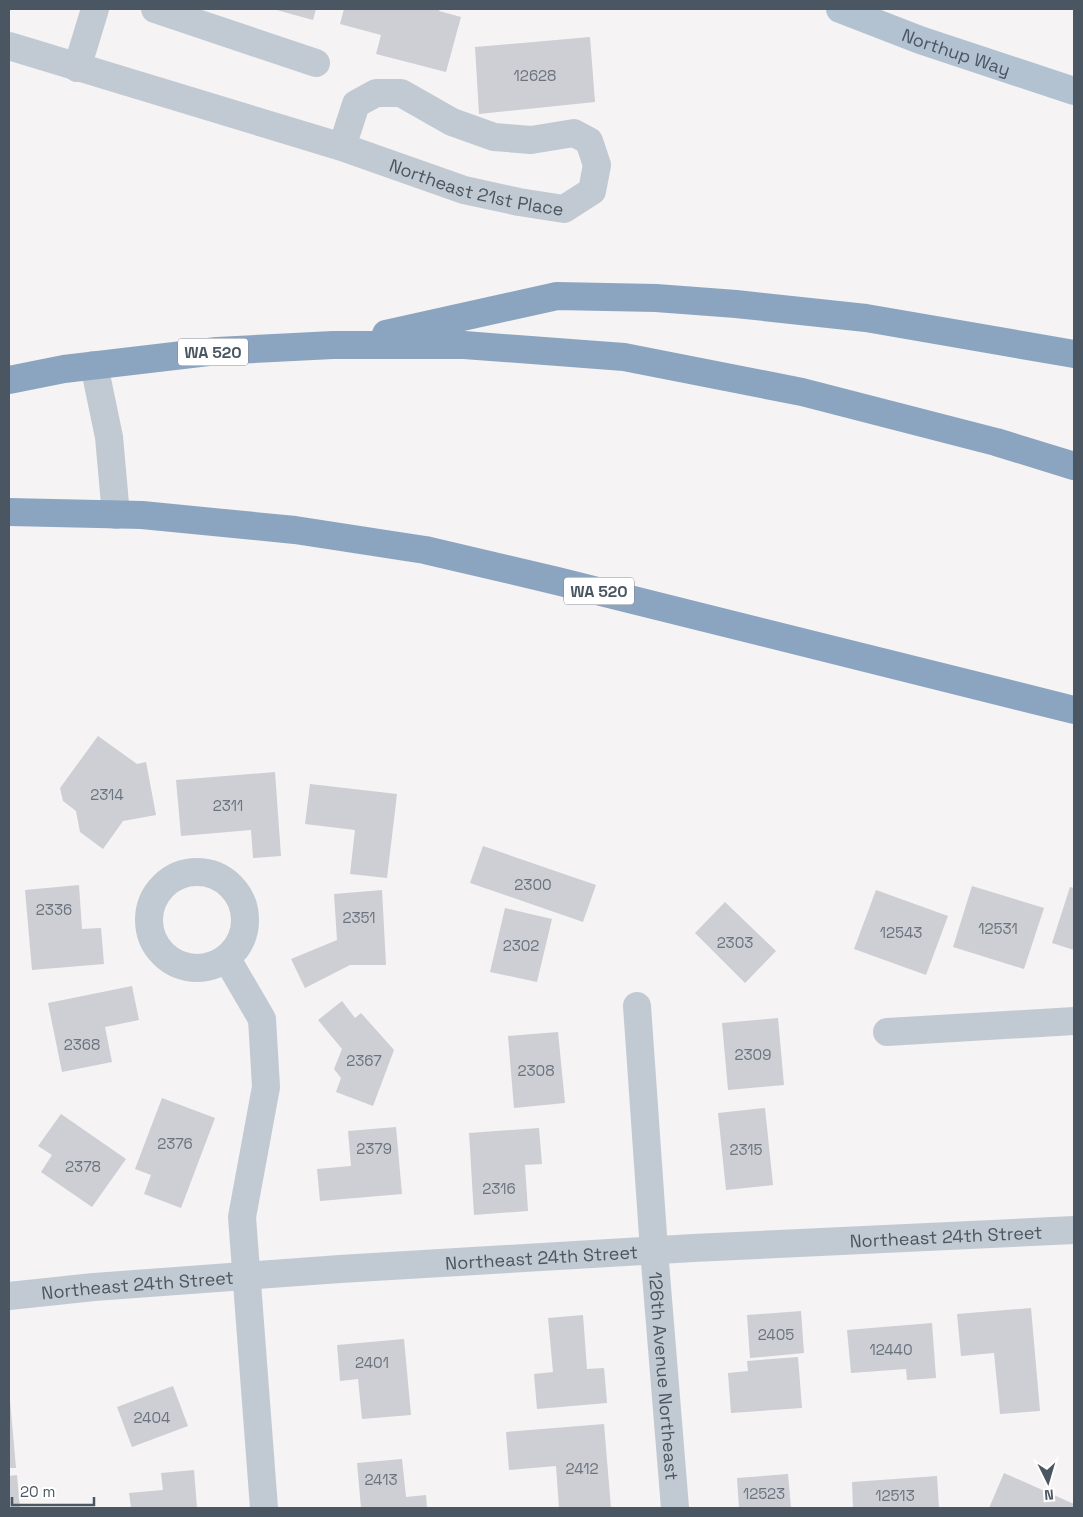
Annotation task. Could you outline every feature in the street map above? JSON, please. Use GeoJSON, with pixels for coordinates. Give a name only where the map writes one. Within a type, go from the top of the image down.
{"type":"FeatureCollection","features":[{"type":"Feature","properties":{"kind":"highway"},"geometry":{"type":"LineString","coordinates":[[333,345],[558,296],[674,299],[866,318],[1074,354]]}},
{"type":"Feature","properties":{"kind":"highway","name":"WA 520"},"geometry":{"type":"LineString","coordinates":[[9,380],[64,369],[218,351],[333,345],[464,345],[624,357],[802,392],[996,442],[1074,466]]}},
{"type":"Feature","properties":{"kind":"highway","name":"WA 520"},"geometry":{"type":"LineString","coordinates":[[9,512],[142,515],[295,530],[425,550],[567,583],[1074,710]]}},
{"type":"Feature","properties":{"kind":"main road","name":"Northup Way"},"geometry":{"type":"LineString","coordinates":[[840,9],[920,40],[1074,91]]}},
{"type":"Feature","properties":{"kind":"street"},"geometry":{"type":"LineString","coordinates":[[77,68],[95,9]]}},
{"type":"Feature","properties":{"kind":"street"},"geometry":{"type":"LineString","coordinates":[[155,9],[316,62]]}},
{"type":"Feature","properties":{"kind":"street","name":"Northeast 21st Place"},"geometry":{"type":"LineString","coordinates":[[9,46],[342,147],[464,190],[519,202],[564,209],[592,190],[597,165],[589,141],[574,133],[531,140],[494,137],[452,122],[402,93],[376,92],[356,104],[342,147]]}},
{"type":"Feature","properties":{"kind":"street"},"geometry":{"type":"LineString","coordinates":[[94,365],[109,437],[116,515]]}},
{"type":"Feature","properties":{"kind":"street"},"geometry":{"type":"LineString","coordinates":[[227,959],[262,1020],[266,1087],[242,1217],[264,1508]]}},
{"type":"Feature","properties":{"kind":"street","name":"126th Avenue Northeast"},"geometry":{"type":"LineString","coordinates":[[637,1006],[675,1508]]}},
{"type":"Feature","properties":{"kind":"street"},"geometry":{"type":"LineString","coordinates":[[887,1032],[1074,1020]]}},
{"type":"Feature","properties":{"kind":"street","name":"Northeast 24th Street"},"geometry":{"type":"LineString","coordinates":[[9,1296],[94,1287],[246,1276],[654,1250],[1074,1230]]}},
{"type":"Feature","properties":{"kind":"building"},"geometry":{"type":"Polygon","coordinates":[[[273,9],[316,9],[313,20],[273,9]]]}},
{"type":"Feature","properties":{"kind":"building"},"geometry":{"type":"Polygon","coordinates":[[[344,9],[440,9],[439,11],[461,17],[446,72],[376,54],[381,35],[340,24],[344,9]]]}},
{"type":"Feature","properties":{"kind":"building"},"geometry":{"type":"Polygon","coordinates":[[[590,37],[595,102],[479,114],[475,47],[590,37]]]}},
{"type":"Feature","properties":{"kind":"building"},"geometry":{"type":"Polygon","coordinates":[[[98,736],[137,764],[146,762],[156,815],[123,821],[103,849],[80,832],[76,811],[63,801],[60,788],[98,736]]]}},
{"type":"Feature","properties":{"kind":"building"},"geometry":{"type":"Polygon","coordinates":[[[275,772],[281,856],[253,858],[251,830],[181,836],[176,780],[275,772]]]}},
{"type":"Feature","properties":{"kind":"building"},"geometry":{"type":"Polygon","coordinates":[[[310,784],[397,794],[387,878],[350,874],[355,830],[305,824],[310,784]]]}},
{"type":"Feature","properties":{"kind":"building"},"geometry":{"type":"Polygon","coordinates":[[[483,846],[596,885],[583,922],[470,883],[483,846]]]}},
{"type":"Feature","properties":{"kind":"building"},"geometry":{"type":"Polygon","coordinates":[[[79,885],[82,929],[101,928],[104,964],[32,970],[25,890],[79,885]]]}},
{"type":"Feature","properties":{"kind":"building"},"geometry":{"type":"Polygon","coordinates":[[[972,886],[1044,908],[1024,969],[953,947],[972,886]]]}},
{"type":"Feature","properties":{"kind":"building"},"geometry":{"type":"Polygon","coordinates":[[[1070,887],[1074,888],[1074,950],[1052,943],[1070,887]]]}},
{"type":"Feature","properties":{"kind":"building"},"geometry":{"type":"Polygon","coordinates":[[[382,890],[386,965],[350,965],[305,988],[291,959],[337,940],[334,894],[382,890]]]}},
{"type":"Feature","properties":{"kind":"building"},"geometry":{"type":"Polygon","coordinates":[[[876,890],[948,916],[926,975],[854,949],[876,890]]]}},
{"type":"Feature","properties":{"kind":"building"},"geometry":{"type":"Polygon","coordinates":[[[725,902],[776,951],[745,983],[695,933],[725,902]]]}},
{"type":"Feature","properties":{"kind":"building"},"geometry":{"type":"Polygon","coordinates":[[[505,908],[552,919],[537,982],[490,972],[505,908]]]}},
{"type":"Feature","properties":{"kind":"building"},"geometry":{"type":"Polygon","coordinates":[[[132,986],[139,1020],[105,1027],[112,1062],[62,1072],[48,1003],[132,986]]]}},
{"type":"Feature","properties":{"kind":"building"},"geometry":{"type":"Polygon","coordinates":[[[342,1001],[355,1018],[361,1013],[394,1050],[373,1106],[336,1092],[341,1078],[334,1069],[342,1049],[318,1020],[342,1001]]]}},
{"type":"Feature","properties":{"kind":"building"},"geometry":{"type":"Polygon","coordinates":[[[778,1018],[784,1085],[728,1090],[722,1023],[778,1018]]]}},
{"type":"Feature","properties":{"kind":"building"},"geometry":{"type":"Polygon","coordinates":[[[558,1032],[565,1103],[514,1108],[508,1036],[558,1032]]]}},
{"type":"Feature","properties":{"kind":"building"},"geometry":{"type":"Polygon","coordinates":[[[162,1098],[215,1118],[181,1208],[144,1194],[151,1175],[135,1169],[162,1098]]]}},
{"type":"Feature","properties":{"kind":"building"},"geometry":{"type":"Polygon","coordinates":[[[765,1108],[773,1185],[726,1190],[718,1113],[765,1108]]]}},
{"type":"Feature","properties":{"kind":"building"},"geometry":{"type":"Polygon","coordinates":[[[61,1114],[126,1159],[92,1207],[41,1172],[52,1155],[38,1146],[61,1114]]]}},
{"type":"Feature","properties":{"kind":"building"},"geometry":{"type":"Polygon","coordinates":[[[396,1127],[402,1194],[320,1201],[317,1169],[351,1166],[348,1131],[396,1127]]]}},
{"type":"Feature","properties":{"kind":"building"},"geometry":{"type":"Polygon","coordinates":[[[539,1128],[542,1164],[525,1165],[528,1211],[474,1215],[469,1133],[539,1128]]]}},
{"type":"Feature","properties":{"kind":"building"},"geometry":{"type":"Polygon","coordinates":[[[1031,1308],[1040,1411],[1000,1414],[994,1353],[961,1356],[957,1314],[1031,1308]]]}},
{"type":"Feature","properties":{"kind":"building"},"geometry":{"type":"Polygon","coordinates":[[[801,1311],[804,1353],[750,1358],[747,1315],[801,1311]]]}},
{"type":"Feature","properties":{"kind":"building"},"geometry":{"type":"Polygon","coordinates":[[[583,1315],[587,1369],[604,1368],[607,1403],[537,1409],[534,1374],[553,1372],[548,1318],[583,1315]]]}},
{"type":"Feature","properties":{"kind":"building"},"geometry":{"type":"Polygon","coordinates":[[[932,1323],[936,1378],[907,1380],[906,1369],[851,1373],[847,1330],[932,1323]]]}},
{"type":"Feature","properties":{"kind":"building"},"geometry":{"type":"Polygon","coordinates":[[[404,1339],[411,1415],[362,1419],[358,1379],[340,1381],[337,1345],[404,1339]]]}},
{"type":"Feature","properties":{"kind":"building"},"geometry":{"type":"Polygon","coordinates":[[[798,1357],[802,1408],[731,1413],[728,1373],[748,1371],[747,1361],[798,1357]]]}},
{"type":"Feature","properties":{"kind":"building"},"geometry":{"type":"Polygon","coordinates":[[[173,1386],[188,1426],[132,1447],[117,1407],[173,1386]]]}},
{"type":"Feature","properties":{"kind":"building"},"geometry":{"type":"Polygon","coordinates":[[[10,1400],[16,1468],[9,1468],[10,1400]]]}},
{"type":"Feature","properties":{"kind":"building"},"geometry":{"type":"Polygon","coordinates":[[[604,1424],[611,1508],[559,1508],[556,1466],[509,1470],[506,1432],[604,1424]]]}},
{"type":"Feature","properties":{"kind":"building"},"geometry":{"type":"Polygon","coordinates":[[[402,1459],[406,1497],[426,1495],[427,1508],[361,1508],[357,1463],[402,1459]]]}},
{"type":"Feature","properties":{"kind":"building"},"geometry":{"type":"Polygon","coordinates":[[[194,1470],[197,1508],[131,1508],[129,1493],[163,1490],[161,1473],[194,1470]]]}},
{"type":"Feature","properties":{"kind":"building"},"geometry":{"type":"Polygon","coordinates":[[[1004,1473],[1074,1504],[1074,1508],[989,1508],[1004,1473]]]}},
{"type":"Feature","properties":{"kind":"building"},"geometry":{"type":"Polygon","coordinates":[[[788,1474],[791,1508],[739,1508],[737,1478],[788,1474]]]}},
{"type":"Feature","properties":{"kind":"building"},"geometry":{"type":"Polygon","coordinates":[[[17,1475],[20,1508],[9,1508],[9,1476],[17,1475]]]}},
{"type":"Feature","properties":{"kind":"building"},"geometry":{"type":"Polygon","coordinates":[[[937,1476],[939,1508],[853,1508],[852,1482],[937,1476]]]}}]}
